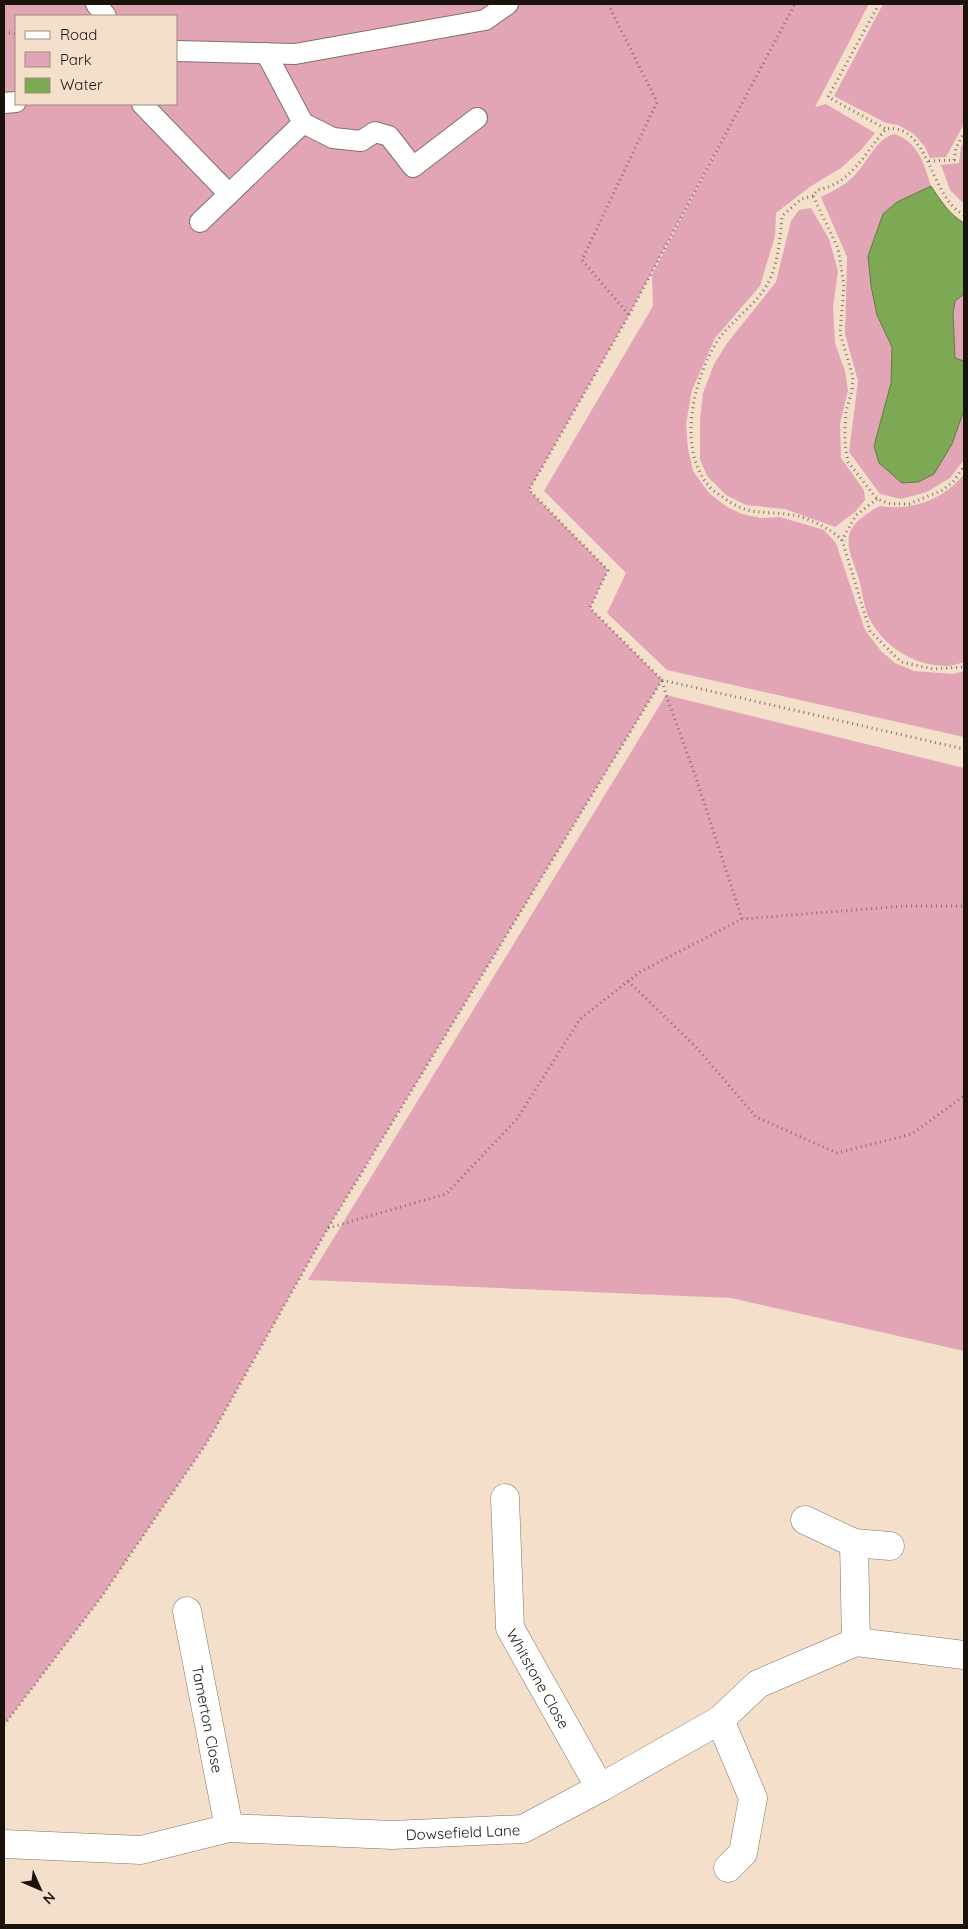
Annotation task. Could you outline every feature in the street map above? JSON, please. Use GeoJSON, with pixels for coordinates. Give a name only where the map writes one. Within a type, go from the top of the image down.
{"type":"FeatureCollection","features":[{"type":"Feature","properties":{"kind":"street","name":"Whitstone Close"},"geometry":{"type":"LineString","coordinates":[[505,1498],[510,1628],[600,1788]]}},
{"type":"Feature","properties":{"kind":"street"},"geometry":{"type":"LineString","coordinates":[[805,1520],[854,1543],[890,1546]]}},
{"type":"Feature","properties":{"kind":"street"},"geometry":{"type":"LineString","coordinates":[[854,1543],[856,1642],[964,1655]]}},
{"type":"Feature","properties":{"kind":"street","name":"Tamerton Close"},"geometry":{"type":"LineString","coordinates":[[187,1611],[229,1828]]}},
{"type":"Feature","properties":{"kind":"street","name":"Dowsefield Lane"},"geometry":{"type":"LineString","coordinates":[[4,1844],[141,1850],[229,1828],[392,1835],[523,1830],[720,1720],[758,1684],[856,1642]]}},
{"type":"Feature","properties":{"kind":"street"},"geometry":{"type":"LineString","coordinates":[[720,1720],[753,1798],[743,1853],[728,1868]]}},
{"type":"Feature","properties":{"kind":"lane"},"geometry":{"type":"LineString","coordinates":[[96,4],[105,15]]}},
{"type":"Feature","properties":{"kind":"lane"},"geometry":{"type":"LineString","coordinates":[[178,51],[296,54],[485,20],[508,4]]}},
{"type":"Feature","properties":{"kind":"lane"},"geometry":{"type":"LineString","coordinates":[[266,53],[302,123],[333,138],[361,141],[375,132],[389,136],[413,167],[477,118]]}},
{"type":"Feature","properties":{"kind":"lane"},"geometry":{"type":"LineString","coordinates":[[143,105],[229,194]]}},
{"type":"Feature","properties":{"kind":"lane"},"geometry":{"type":"LineString","coordinates":[[200,222],[302,123]]}},
{"type":"Feature","properties":{"kind":"path"},"geometry":{"type":"LineString","coordinates":[[608,4],[657,102],[582,260],[630,315]]}},
{"type":"Feature","properties":{"kind":"path"},"geometry":{"type":"LineString","coordinates":[[742,919],[662,680],[590,608],[608,570],[529,490],[630,315],[795,4]]}},
{"type":"Feature","properties":{"kind":"path"},"geometry":{"type":"LineString","coordinates":[[878,4],[828,97],[886,129]]}},
{"type":"Feature","properties":{"kind":"path"},"geometry":{"type":"LineString","coordinates":[[814,196],[817,190],[831,188],[858,166],[877,138],[886,129],[892,128],[910,135],[919,145],[929,161],[940,189],[951,204],[964,214]]}},
{"type":"Feature","properties":{"kind":"path"},"geometry":{"type":"LineString","coordinates":[[929,161],[954,160],[956,148],[964,134]]}},
{"type":"Feature","properties":{"kind":"path"},"geometry":{"type":"LineString","coordinates":[[814,196],[838,248],[844,285],[840,333],[854,377],[846,411],[845,446],[848,462],[877,498],[891,504],[909,504],[941,491],[953,482],[964,466]]}},
{"type":"Feature","properties":{"kind":"path"},"geometry":{"type":"LineString","coordinates":[[814,196],[801,199],[782,216],[778,253],[770,280],[759,296],[719,339],[702,371],[694,398],[691,431],[695,464],[709,487],[737,507],[754,512],[794,515],[832,530],[842,540],[870,631],[901,662],[933,669],[964,668]]}},
{"type":"Feature","properties":{"kind":"path"},"geometry":{"type":"LineString","coordinates":[[842,540],[856,516],[877,498]]}},
{"type":"Feature","properties":{"kind":"path"},"geometry":{"type":"LineString","coordinates":[[662,680],[964,749]]}},
{"type":"Feature","properties":{"kind":"path"},"geometry":{"type":"LineString","coordinates":[[4,1724],[100,1599],[208,1441],[328,1228],[662,680]]}},
{"type":"Feature","properties":{"kind":"path"},"geometry":{"type":"LineString","coordinates":[[328,1228],[446,1194],[517,1119],[580,1019],[640,972],[742,919],[905,906],[964,906]]}},
{"type":"Feature","properties":{"kind":"path"},"geometry":{"type":"LineString","coordinates":[[628,981],[696,1047],[756,1117],[837,1153],[912,1134],[964,1096]]}},
{"type":"Feature","properties":{"kind":"green space"},"geometry":{"type":"Polygon","coordinates":[[[4,4],[869,4],[815,107],[826,104],[875,133],[861,150],[841,168],[811,186],[776,213],[775,236],[760,286],[715,338],[692,390],[686,424],[688,448],[693,471],[709,493],[727,507],[742,514],[761,518],[780,517],[824,530],[836,543],[865,630],[881,651],[895,663],[914,671],[953,674],[964,671],[964,737],[667,670],[607,613],[626,573],[544,491],[653,306],[652,275],[732,121],[629,315],[529,490],[608,570],[590,608],[662,680],[328,1228],[208,1441],[100,1599],[4,1725],[4,4]]]}},
{"type":"Feature","properties":{"kind":"green space"},"geometry":{"type":"Polygon","coordinates":[[[883,4],[958,4],[962,6],[964,4],[964,124],[946,157],[930,158],[925,147],[914,134],[898,125],[886,123],[834,96],[883,4]]]}},
{"type":"Feature","properties":{"kind":"green space"},"geometry":{"type":"Polygon","coordinates":[[[894,134],[909,142],[919,154],[931,186],[897,202],[883,214],[868,256],[877,315],[892,347],[891,383],[874,446],[952,444],[964,410],[964,460],[950,478],[927,492],[901,499],[880,494],[849,452],[858,381],[845,334],[847,257],[821,197],[850,180],[877,146],[894,134]]]}},
{"type":"Feature","properties":{"kind":"green space"},"geometry":{"type":"Polygon","coordinates":[[[964,142],[964,204],[950,190],[941,165],[959,163],[961,147],[964,142]]]}},
{"type":"Feature","properties":{"kind":"green space"},"geometry":{"type":"Polygon","coordinates":[[[811,208],[829,239],[838,271],[833,307],[835,343],[845,371],[848,390],[840,424],[841,458],[864,490],[865,500],[855,512],[835,527],[785,509],[746,505],[726,495],[707,476],[700,459],[700,420],[703,393],[714,364],[728,342],[776,282],[791,221],[799,210],[811,208]]]}},
{"type":"Feature","properties":{"kind":"green space"},"geometry":{"type":"Polygon","coordinates":[[[964,294],[963,361],[955,358],[953,313],[955,301],[964,294]]]}},
{"type":"Feature","properties":{"kind":"green space"},"geometry":{"type":"Polygon","coordinates":[[[964,474],[964,662],[948,666],[934,665],[911,658],[901,652],[882,637],[875,628],[865,607],[848,541],[851,530],[856,523],[876,508],[880,506],[904,507],[926,502],[947,491],[964,474]]]}},
{"type":"Feature","properties":{"kind":"green space"},"geometry":{"type":"Polygon","coordinates":[[[666,695],[964,768],[964,1351],[731,1298],[308,1280],[666,695]]]}},
{"type":"Feature","properties":{"kind":"water"},"geometry":{"type":"Polygon","coordinates":[[[931,186],[950,211],[964,223],[964,294],[955,301],[953,313],[955,358],[964,361],[964,410],[952,444],[934,474],[918,482],[902,483],[879,463],[874,446],[891,383],[892,347],[877,315],[871,286],[868,256],[883,214],[897,202],[931,186]]]}}]}
